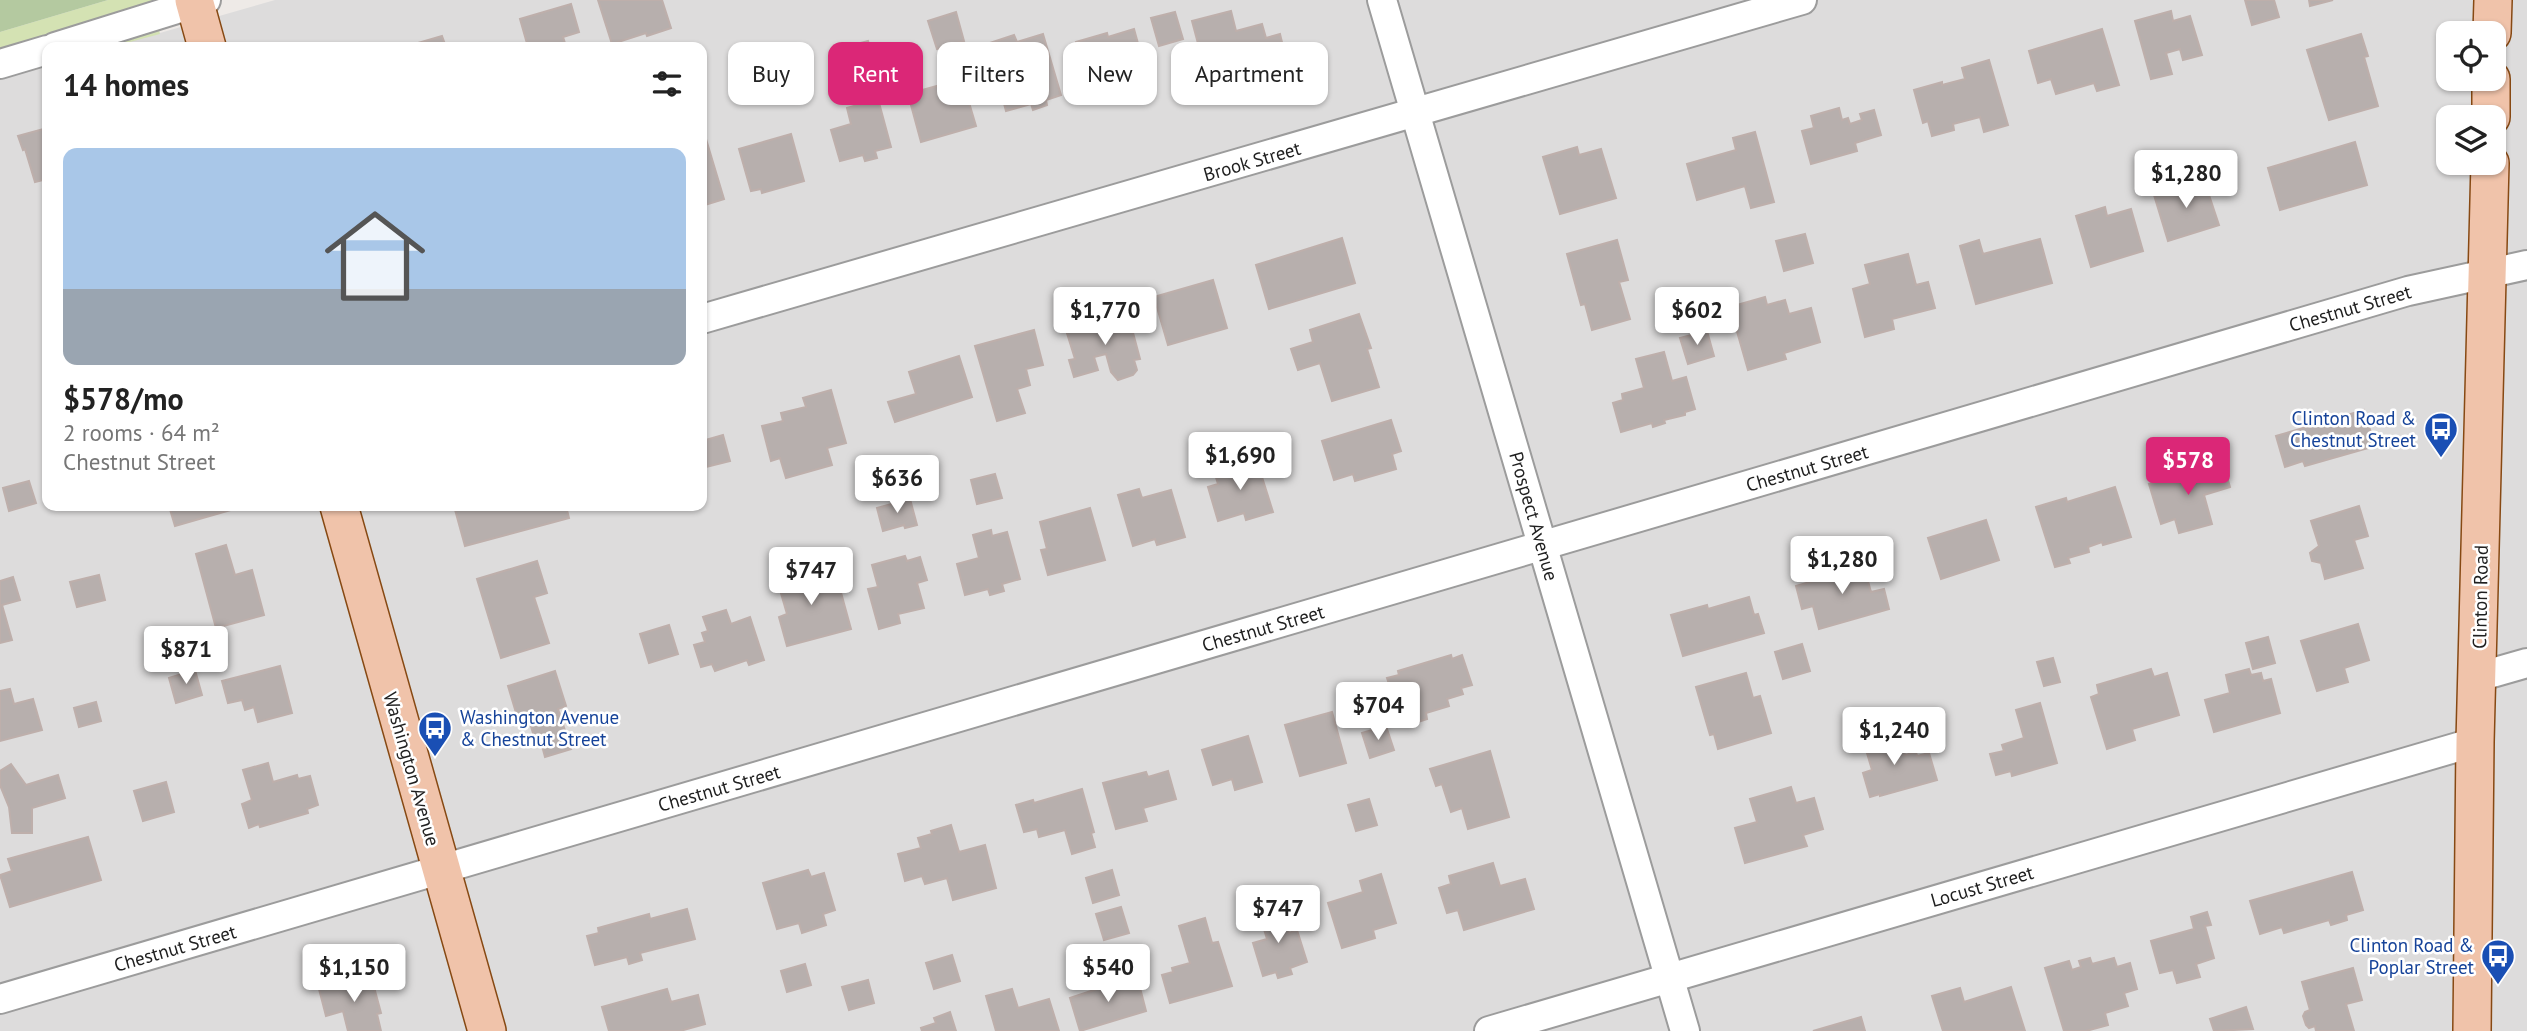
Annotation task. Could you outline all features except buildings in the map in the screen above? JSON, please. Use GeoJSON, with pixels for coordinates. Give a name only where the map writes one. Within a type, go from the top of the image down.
{"type":"FeatureCollection","features":[{"type":"Feature","properties":{"kind":"main road"},"geometry":{"type":"LineString","coordinates":[[2492,21],[2493,0]]}},
{"type":"Feature","properties":{"kind":"main road"},"geometry":{"type":"LineString","coordinates":[[198,1],[206,42]]}},
{"type":"Feature","properties":{"kind":"main road","name":"Clinton Road"},"geometry":{"type":"LineString","coordinates":[[2472,1031],[2475,741],[2490,175]]}},
{"type":"Feature","properties":{"kind":"main road","name":"Washington Avenue"},"geometry":{"type":"LineString","coordinates":[[339,511],[487,1031]]}},
{"type":"Feature","properties":{"kind":"street","name":"Prospect Avenue"},"geometry":{"type":"LineString","coordinates":[[1382,0],[1685,1031]]}},
{"type":"Feature","properties":{"kind":"street","name":"Brook Street"},"geometry":{"type":"LineString","coordinates":[[707,318],[1802,0]]}},
{"type":"Feature","properties":{"kind":"street"},"geometry":{"type":"LineString","coordinates":[[71,42],[198,1]]}},
{"type":"Feature","properties":{"kind":"street"},"geometry":{"type":"LineString","coordinates":[[0,64],[42,51]]}},
{"type":"Feature","properties":{"kind":"street","name":"Chestnut Street"},"geometry":{"type":"LineString","coordinates":[[0,999],[2408,291],[2527,265]]}},
{"type":"Feature","properties":{"kind":"street"},"geometry":{"type":"LineString","coordinates":[[2478,677],[2527,663]]}},
{"type":"Feature","properties":{"kind":"street","name":"Locust Street"},"geometry":{"type":"LineString","coordinates":[[1489,1031],[2475,741]]}},
{"type":"Feature","properties":{"kind":"shaded area"},"geometry":{"type":"Polygon","coordinates":[[[275,0],[2527,0],[2527,1031],[0,1031],[0,78],[42,66],[42,511],[707,511],[707,42],[128,42],[275,0]]]}},
{"type":"Feature","properties":{"kind":"green space"},"geometry":{"type":"Polygon","coordinates":[[[0,0],[108,0],[0,32],[0,0]]]}},
{"type":"Feature","properties":{"kind":"green space"},"geometry":{"type":"Polygon","coordinates":[[[108,0],[152,0],[160,34],[130,42],[42,42],[42,66],[0,78],[0,32],[108,0]]]}},
{"type":"Feature","properties":{"kind":"place","name":"Clinton Road & Chestnut Street"},"geometry":{"type":"Point","coordinates":[2441,459]}},
{"type":"Feature","properties":{"kind":"place","name":"Washington Avenue & Chestnut Street"},"geometry":{"type":"Point","coordinates":[435,758]}},
{"type":"Feature","properties":{"kind":"place","name":"Clinton Road & Poplar Street"},"geometry":{"type":"Point","coordinates":[2498,986]}}]}
